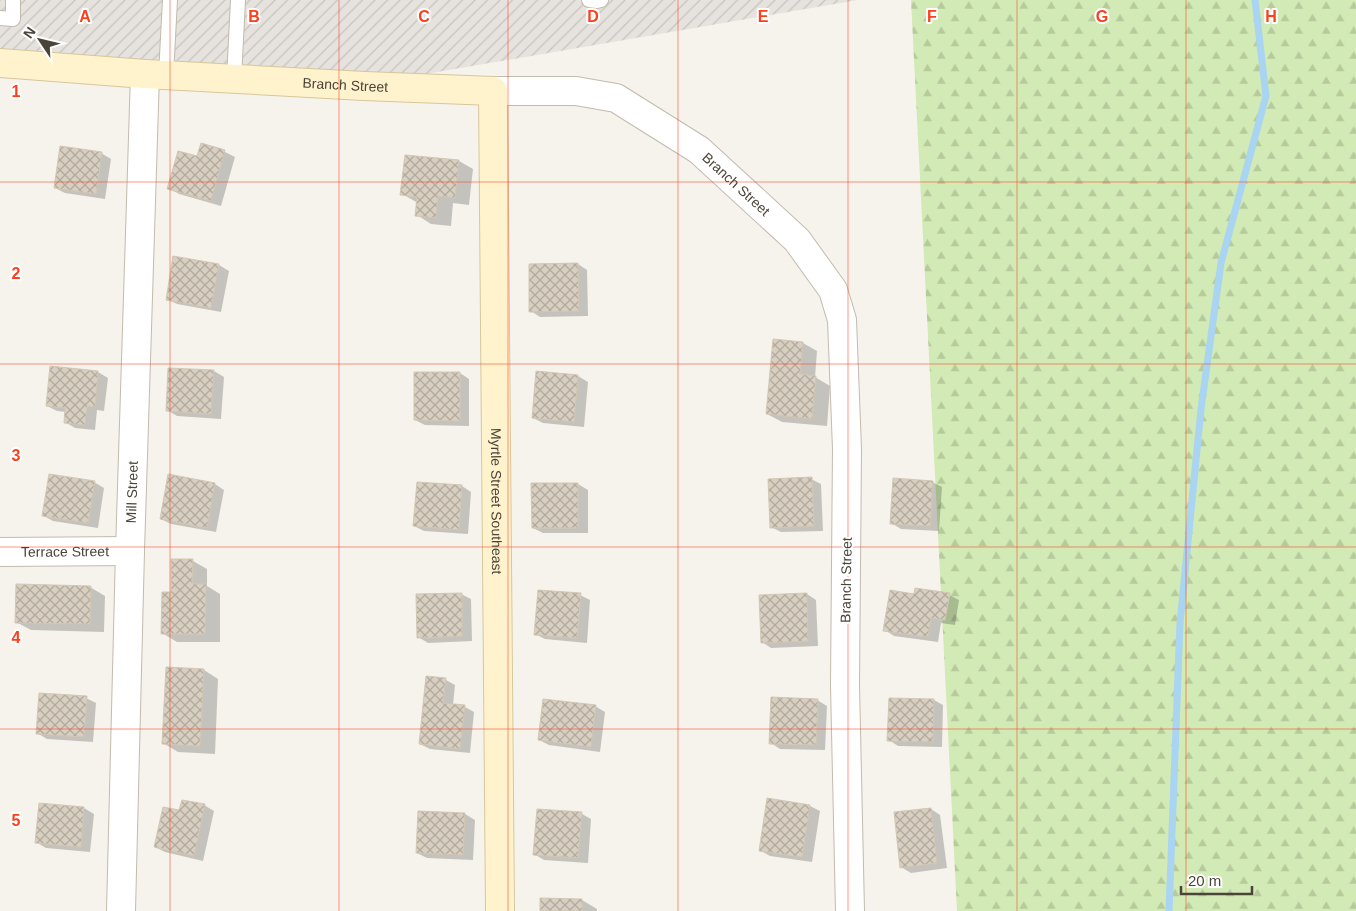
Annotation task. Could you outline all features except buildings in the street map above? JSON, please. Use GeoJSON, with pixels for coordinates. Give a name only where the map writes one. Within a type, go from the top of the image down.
{"type":"FeatureCollection","features":[{"type":"Feature","properties":{"kind":"street","name":"Branch Street"},"geometry":{"type":"LineString","coordinates":[[0,63],[234,79],[493,91],[576,91],[616,98],[699,150],[797,240],[833,290],[842,320],[847,449],[844,685],[850,911]]}},
{"type":"Feature","properties":{"kind":"street","name":"Mill Street"},"geometry":{"type":"LineString","coordinates":[[121,911],[130,551],[156,75]]}},
{"type":"Feature","properties":{"kind":"street","name":"Myrtle Street Southeast"},"geometry":{"type":"LineString","coordinates":[[493,91],[500,911]]}},
{"type":"Feature","properties":{"kind":"street","name":"Terrace Street"},"geometry":{"type":"LineString","coordinates":[[0,552],[130,551]]}},
{"type":"Feature","properties":{"kind":"lane"},"geometry":{"type":"LineString","coordinates":[[0,18],[13,19],[14,0]]}},
{"type":"Feature","properties":{"kind":"lane","name":"Mill Street"},"geometry":{"type":"LineString","coordinates":[[156,75],[170,0]]}},
{"type":"Feature","properties":{"kind":"lane"},"geometry":{"type":"LineString","coordinates":[[234,79],[238,0]]}},
{"type":"Feature","properties":{"kind":"lane"},"geometry":{"type":"LineString","coordinates":[[589,0],[601,0]]}},
{"type":"Feature","properties":{"kind":"shaded area"},"geometry":{"type":"Polygon","coordinates":[[[0,0],[858,0],[373,83],[0,78],[0,0]]]}},
{"type":"Feature","properties":{"kind":"green space"},"geometry":{"type":"Polygon","coordinates":[[[911,0],[1356,0],[1356,911],[957,911],[911,0]]]}},
{"type":"Feature","properties":{"kind":"waterway"},"geometry":{"type":"LineString","coordinates":[[1169,911],[1180,623],[1201,409],[1221,263],[1266,96],[1255,0]]}}]}
